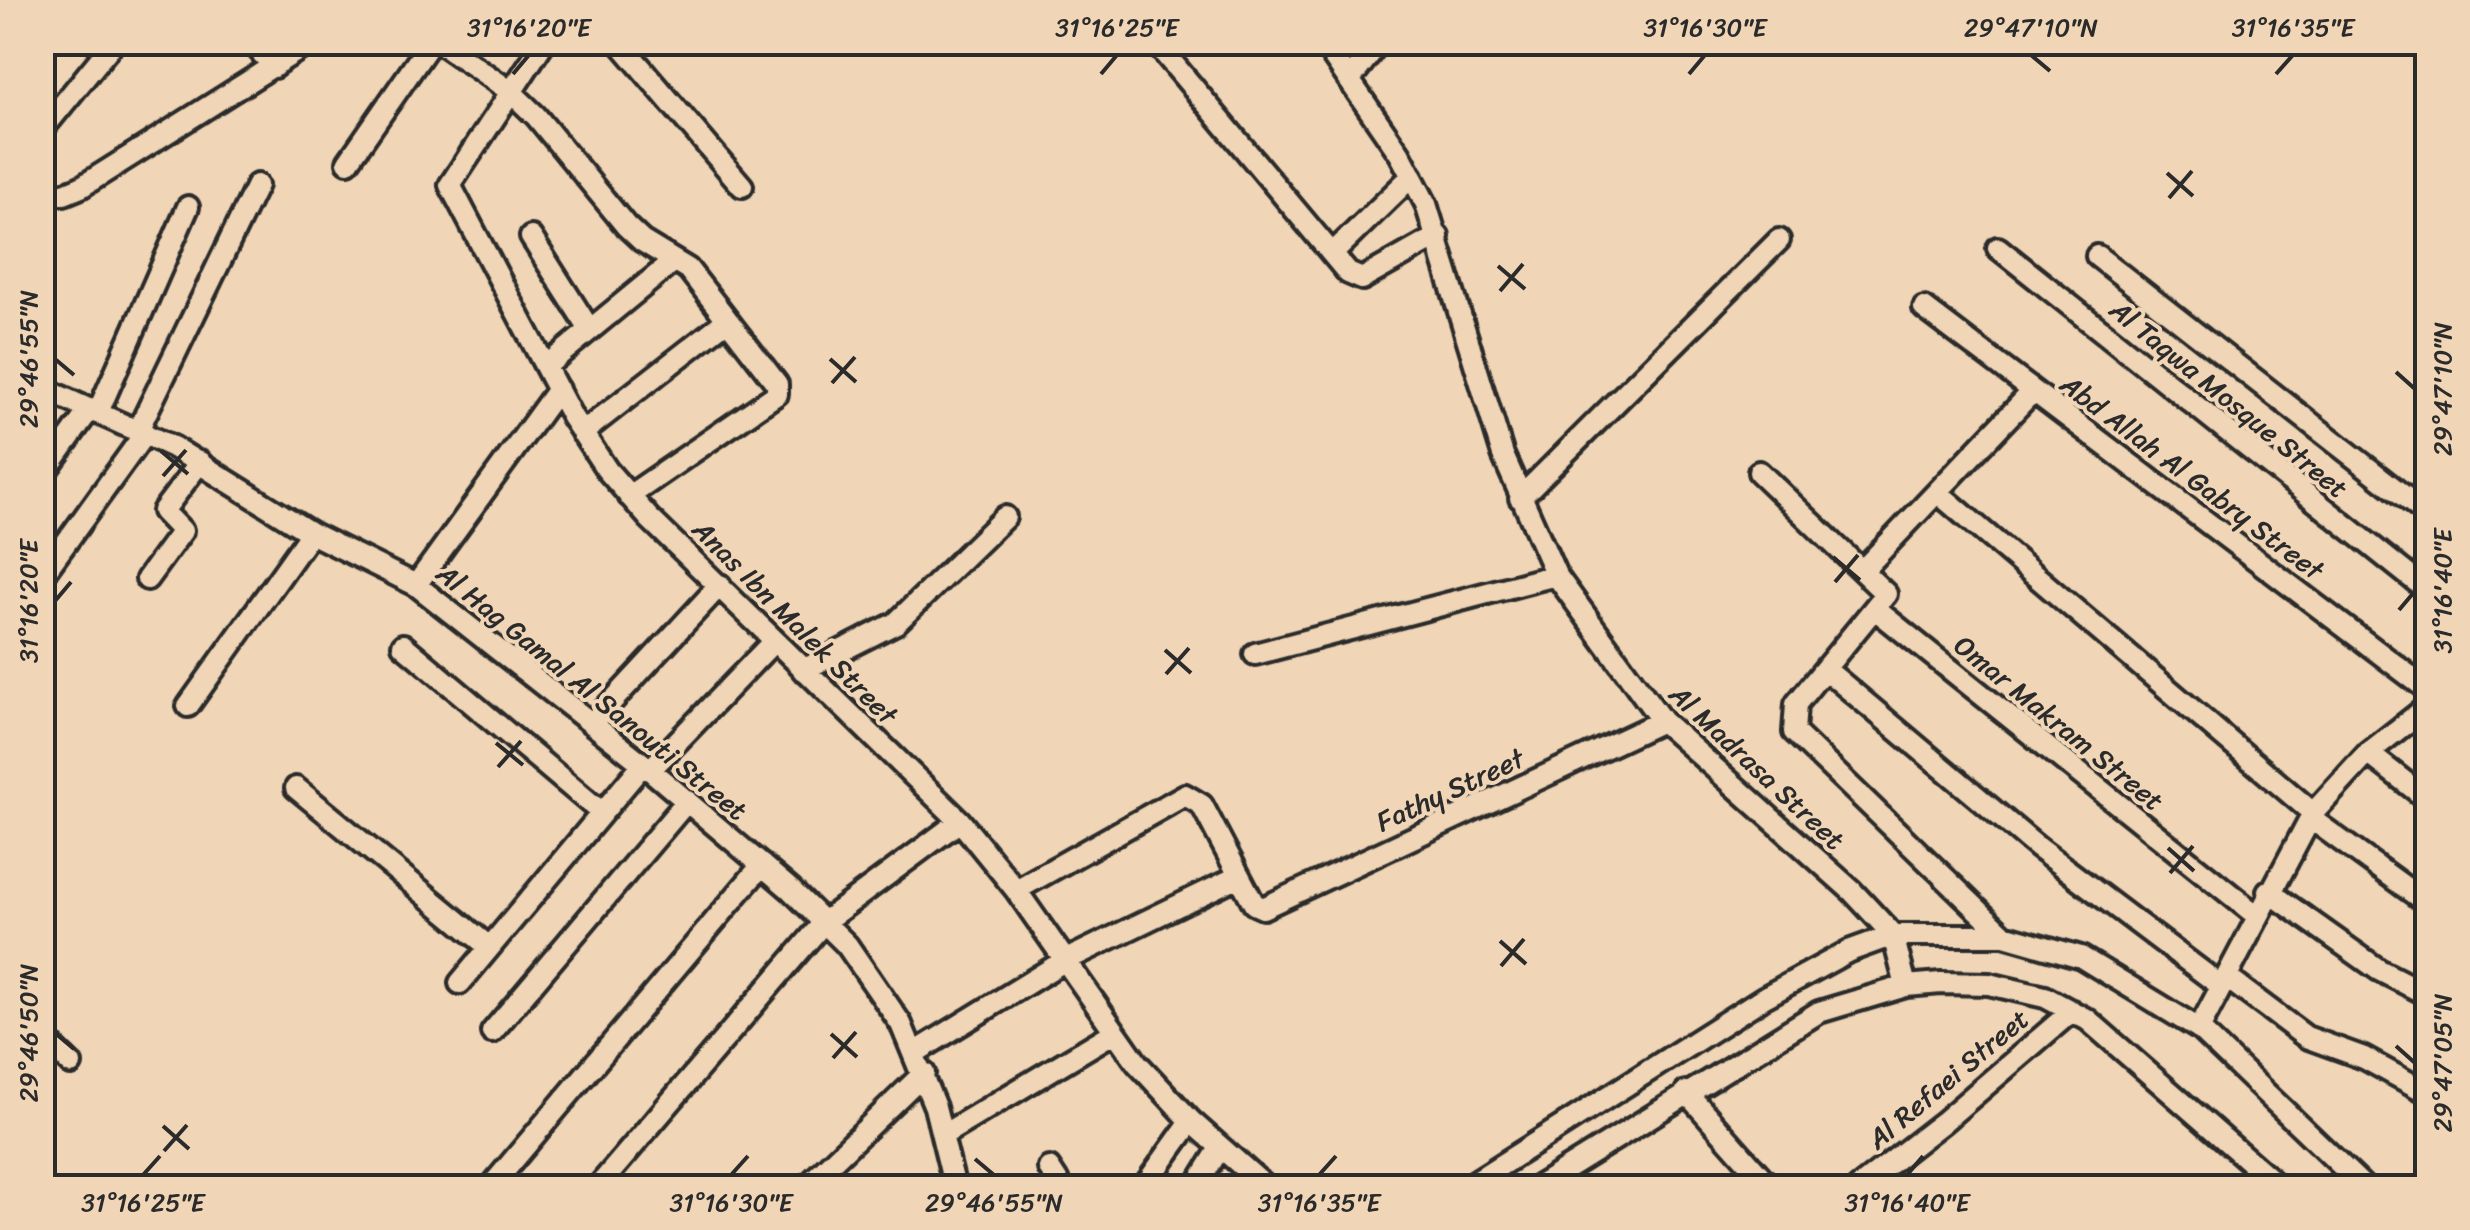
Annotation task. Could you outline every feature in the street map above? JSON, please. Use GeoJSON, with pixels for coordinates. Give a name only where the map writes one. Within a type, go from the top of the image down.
{"type":"FeatureCollection","features":[{"type":"Feature","properties":{"kind":"street"},"geometry":{"type":"LineString","coordinates":[[42,130],[114,42]]}},
{"type":"Feature","properties":{"kind":"street"},"geometry":{"type":"LineString","coordinates":[[252,42],[274,68]]}},
{"type":"Feature","properties":{"kind":"street"},"geometry":{"type":"LineString","coordinates":[[42,194],[64,194],[82,187],[311,42]]}},
{"type":"Feature","properties":{"kind":"street"},"geometry":{"type":"LineString","coordinates":[[348,162],[431,42]]}},
{"type":"Feature","properties":{"kind":"street"},"geometry":{"type":"LineString","coordinates":[[439,42],[510,91],[536,116],[626,226],[695,276],[777,384],[777,394],[629,496]]}},
{"type":"Feature","properties":{"kind":"street","name":"Anas Ibn Malek Street"},"geometry":{"type":"LineString","coordinates":[[544,42],[450,184],[582,434],[629,496],[960,821],[1016,890],[1113,1033],[1191,1121],[1267,1188]]}},
{"type":"Feature","properties":{"kind":"street"},"geometry":{"type":"LineString","coordinates":[[619,42],[742,186]]}},
{"type":"Feature","properties":{"kind":"street","name":"Al Madrasa Street"},"geometry":{"type":"LineString","coordinates":[[1323,42],[1412,176],[1438,236],[1520,498],[1556,575],[1662,721],[1852,891],[1893,935],[1906,986]]}},
{"type":"Feature","properties":{"kind":"street"},"geometry":{"type":"LineString","coordinates":[[1350,78],[1379,42]]}},
{"type":"Feature","properties":{"kind":"street"},"geometry":{"type":"LineString","coordinates":[[1409,42],[1418,42]]}},
{"type":"Feature","properties":{"kind":"street"},"geometry":{"type":"LineString","coordinates":[[1161,50],[1348,273],[1362,279],[1438,236]]}},
{"type":"Feature","properties":{"kind":"street"},"geometry":{"type":"LineString","coordinates":[[1332,254],[1412,176]]}},
{"type":"Feature","properties":{"kind":"street"},"geometry":{"type":"LineString","coordinates":[[42,576],[141,432],[257,185]]}},
{"type":"Feature","properties":{"kind":"street"},"geometry":{"type":"LineString","coordinates":[[42,476],[94,411],[188,207]]}},
{"type":"Feature","properties":{"kind":"street"},"geometry":{"type":"LineString","coordinates":[[531,237],[590,330]]}},
{"type":"Feature","properties":{"kind":"street"},"geometry":{"type":"LineString","coordinates":[[1520,498],[1779,240]]}},
{"type":"Feature","properties":{"kind":"street","name":"Al Taqwa Mosque Street"},"geometry":{"type":"LineString","coordinates":[[1998,248],[2428,592]]}},
{"type":"Feature","properties":{"kind":"street"},"geometry":{"type":"LineString","coordinates":[[2098,256],[2428,516]]}},
{"type":"Feature","properties":{"kind":"street"},"geometry":{"type":"LineString","coordinates":[[546,366],[674,261]]}},
{"type":"Feature","properties":{"kind":"street","name":"Abd Allah Al Gabry Street"},"geometry":{"type":"LineString","coordinates":[[1924,308],[2428,690]]}},
{"type":"Feature","properties":{"kind":"street"},"geometry":{"type":"LineString","coordinates":[[582,434],[726,320]]}},
{"type":"Feature","properties":{"kind":"street","name":"Al Hag Gamal Al Sanouti Street"},"geometry":{"type":"LineString","coordinates":[[42,388],[200,462],[311,533],[416,585],[646,767],[826,921],[885,996],[916,1052],[943,1135],[954,1187]]}},
{"type":"Feature","properties":{"kind":"street"},"geometry":{"type":"LineString","coordinates":[[416,585],[558,389]]}},
{"type":"Feature","properties":{"kind":"street"},"geometry":{"type":"LineString","coordinates":[[1863,570],[2033,391]]}},
{"type":"Feature","properties":{"kind":"street"},"geometry":{"type":"LineString","coordinates":[[147,578],[182,531],[164,511],[200,462]]}},
{"type":"Feature","properties":{"kind":"street","name":"Omar Makram Street"},"geometry":{"type":"LineString","coordinates":[[1759,472],[1863,570],[1880,602],[2256,915]]}},
{"type":"Feature","properties":{"kind":"street"},"geometry":{"type":"LineString","coordinates":[[1937,492],[2311,816],[2428,904]]}},
{"type":"Feature","properties":{"kind":"street"},"geometry":{"type":"LineString","coordinates":[[803,670],[896,623],[1005,517]]}},
{"type":"Feature","properties":{"kind":"street"},"geometry":{"type":"LineString","coordinates":[[188,706],[311,533]]}},
{"type":"Feature","properties":{"kind":"street"},"geometry":{"type":"LineString","coordinates":[[1255,654],[1556,575]]}},
{"type":"Feature","properties":{"kind":"street"},"geometry":{"type":"LineString","coordinates":[[592,723],[720,585]]}},
{"type":"Feature","properties":{"kind":"street"},"geometry":{"type":"LineString","coordinates":[[1880,602],[1796,704],[1794,732],[2004,935]]}},
{"type":"Feature","properties":{"kind":"street"},"geometry":{"type":"LineString","coordinates":[[460,983],[602,813],[774,640]]}},
{"type":"Feature","properties":{"kind":"street"},"geometry":{"type":"LineString","coordinates":[[403,646],[602,813]]}},
{"type":"Feature","properties":{"kind":"street"},"geometry":{"type":"LineString","coordinates":[[1825,670],[2038,848],[2224,982],[2306,1037],[2364,1058],[2428,1093]]}},
{"type":"Feature","properties":{"kind":"street"},"geometry":{"type":"LineString","coordinates":[[2199,1028],[2311,816],[2368,754],[2428,706]]}},
{"type":"Feature","properties":{"kind":"street","name":"Fathy Street"},"geometry":{"type":"LineString","coordinates":[[1239,876],[1256,907],[1263,908],[1662,721]]}},
{"type":"Feature","properties":{"kind":"street"},"geometry":{"type":"LineString","coordinates":[[2368,754],[2428,800]]}},
{"type":"Feature","properties":{"kind":"street"},"geometry":{"type":"LineString","coordinates":[[296,788],[489,948]]}},
{"type":"Feature","properties":{"kind":"street"},"geometry":{"type":"LineString","coordinates":[[916,1052],[1064,961],[1239,876],[1202,805],[1184,795],[1016,890]]}},
{"type":"Feature","properties":{"kind":"street"},"geometry":{"type":"LineString","coordinates":[[492,1032],[687,802]]}},
{"type":"Feature","properties":{"kind":"street"},"geometry":{"type":"LineString","coordinates":[[597,1188],[826,921],[960,821]]}},
{"type":"Feature","properties":{"kind":"street"},"geometry":{"type":"LineString","coordinates":[[495,1182],[762,865]]}},
{"type":"Feature","properties":{"kind":"street"},"geometry":{"type":"LineString","coordinates":[[2268,891],[2367,962],[2428,995]]}},
{"type":"Feature","properties":{"kind":"street"},"geometry":{"type":"LineString","coordinates":[[1466,1188],[1763,998],[1849,952],[1893,935],[2004,935],[2081,958],[2199,1028],[2365,1188]]}},
{"type":"Feature","properties":{"kind":"street"},"geometry":{"type":"LineString","coordinates":[[1536,1188],[1820,1012],[1906,986],[1989,984],[2045,997],[2088,1020],[2273,1185]]}},
{"type":"Feature","properties":{"kind":"street","name":"Al Refaei Street"},"geometry":{"type":"LineString","coordinates":[[1858,1188],[1943,1122],[2072,1012]]}},
{"type":"Feature","properties":{"kind":"street"},"geometry":{"type":"LineString","coordinates":[[943,1135],[1113,1033]]}},
{"type":"Feature","properties":{"kind":"street"},"geometry":{"type":"LineString","coordinates":[[42,1036],[71,1064]]}},
{"type":"Feature","properties":{"kind":"street"},"geometry":{"type":"LineString","coordinates":[[805,1188],[924,1073]]}},
{"type":"Feature","properties":{"kind":"street"},"geometry":{"type":"LineString","coordinates":[[1686,1092],[1771,1188]]}},
{"type":"Feature","properties":{"kind":"street"},"geometry":{"type":"LineString","coordinates":[[1148,1181],[1191,1121]]}},
{"type":"Feature","properties":{"kind":"street"},"geometry":{"type":"LineString","coordinates":[[1195,1188],[1220,1148]]}},
{"type":"Feature","properties":{"kind":"street"},"geometry":{"type":"LineString","coordinates":[[1049,1168],[1062,1188]]}}]}
